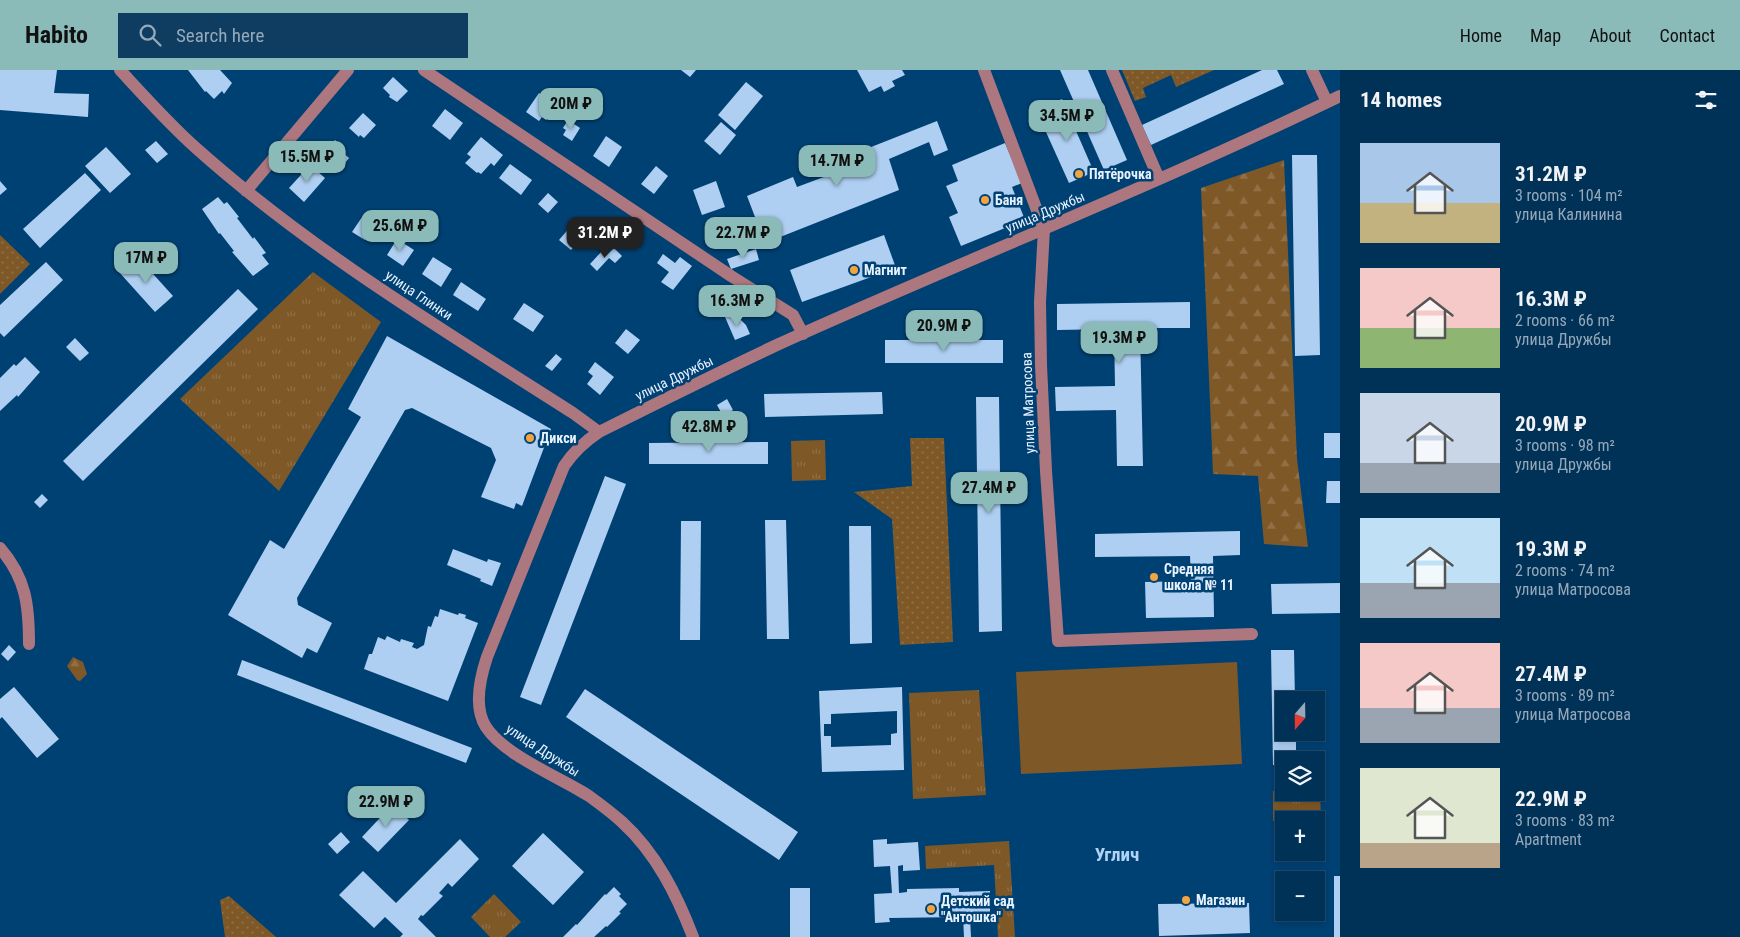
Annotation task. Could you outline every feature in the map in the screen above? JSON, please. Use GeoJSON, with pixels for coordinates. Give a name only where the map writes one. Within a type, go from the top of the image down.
{"type":"FeatureCollection","features":[{"type":"Feature","properties":{"kind":"street","name":"улица Глинки"},"geometry":{"type":"LineString","coordinates":[[120,70],[195,148],[246,191],[336,257],[599,432]]}},
{"type":"Feature","properties":{"kind":"street"},"geometry":{"type":"LineString","coordinates":[[246,191],[348,70]]}},
{"type":"Feature","properties":{"kind":"street"},"geometry":{"type":"LineString","coordinates":[[424,70],[731,276],[793,315],[803,334]]}},
{"type":"Feature","properties":{"kind":"street","name":"улица Матросова"},"geometry":{"type":"LineString","coordinates":[[984,70],[1044,229],[1040,302],[1041,365],[1046,471],[1058,641],[1252,634]]}},
{"type":"Feature","properties":{"kind":"street"},"geometry":{"type":"LineString","coordinates":[[1112,70],[1159,179]]}},
{"type":"Feature","properties":{"kind":"street"},"geometry":{"type":"LineString","coordinates":[[1312,70],[1327,102]]}},
{"type":"Feature","properties":{"kind":"street","name":"улица Дружбы"},"geometry":{"type":"LineString","coordinates":[[692,937],[671,885],[640,840],[622,822],[591,797],[501,744],[486,726],[481,712],[479,694],[487,657],[564,466],[581,444],[599,432],[723,370],[1159,179],[1340,96]]}},
{"type":"Feature","properties":{"kind":"street"},"geometry":{"type":"LineString","coordinates":[[0,548],[10,560],[24,589],[29,619],[29,644]]}},
{"type":"Feature","properties":{"kind":"green space"},"geometry":{"type":"Polygon","coordinates":[[[1122,70],[1214,70],[1176,87],[1171,75],[1143,88],[1146,97],[1135,101],[1122,70]]]}},
{"type":"Feature","properties":{"kind":"green space"},"geometry":{"type":"Polygon","coordinates":[[[1284,160],[1297,459],[1308,547],[1264,544],[1258,476],[1213,474],[1201,188],[1284,160]]]}},
{"type":"Feature","properties":{"kind":"green space"},"geometry":{"type":"Polygon","coordinates":[[[0,235],[30,264],[0,294],[0,235]]]}},
{"type":"Feature","properties":{"kind":"green space"},"geometry":{"type":"Polygon","coordinates":[[[313,272],[381,322],[279,491],[180,399],[313,272]]]}},
{"type":"Feature","properties":{"kind":"green space"},"geometry":{"type":"Polygon","coordinates":[[[910,438],[944,438],[953,642],[900,645],[892,519],[854,492],[912,486],[910,438]]]}},
{"type":"Feature","properties":{"kind":"green space"},"geometry":{"type":"Polygon","coordinates":[[[825,440],[826,480],[792,481],[791,441],[825,440]]]}},
{"type":"Feature","properties":{"kind":"green space"},"geometry":{"type":"Polygon","coordinates":[[[73,657],[83,662],[87,674],[80,681],[77,680],[67,666],[73,657]]]}},
{"type":"Feature","properties":{"kind":"green space"},"geometry":{"type":"Polygon","coordinates":[[[1237,662],[1242,764],[1021,774],[1016,672],[1237,662]]]}},
{"type":"Feature","properties":{"kind":"green space"},"geometry":{"type":"Polygon","coordinates":[[[979,690],[986,795],[913,799],[909,693],[979,690]]]}},
{"type":"Feature","properties":{"kind":"green space"},"geometry":{"type":"Polygon","coordinates":[[[1273,791],[1275,791],[1275,801],[1320,801],[1321,811],[1275,811],[1275,821],[1273,821],[1273,791]]]}},
{"type":"Feature","properties":{"kind":"green space"},"geometry":{"type":"Polygon","coordinates":[[[1009,841],[1015,937],[998,937],[994,865],[926,869],[925,846],[1009,841]]]}},
{"type":"Feature","properties":{"kind":"green space"},"geometry":{"type":"Polygon","coordinates":[[[494,894],[521,922],[505,937],[490,937],[471,917],[494,894]]]}},
{"type":"Feature","properties":{"kind":"green space"},"geometry":{"type":"Polygon","coordinates":[[[229,896],[276,937],[225,937],[220,900],[229,896]]]}},
{"type":"Feature","properties":{"kind":"building"},"geometry":{"type":"Polygon","coordinates":[[[0,70],[57,70],[54,93],[89,94],[88,117],[0,110],[0,70]]]}},
{"type":"Feature","properties":{"kind":"building"},"geometry":{"type":"Polygon","coordinates":[[[188,70],[220,70],[232,83],[224,94],[222,91],[214,99],[205,92],[188,70]]]}},
{"type":"Feature","properties":{"kind":"building"},"geometry":{"type":"Polygon","coordinates":[[[681,70],[696,70],[690,77],[681,70]]]}},
{"type":"Feature","properties":{"kind":"building"},"geometry":{"type":"Polygon","coordinates":[[[857,70],[902,70],[905,75],[892,81],[895,86],[884,92],[881,86],[869,92],[857,70]]]}},
{"type":"Feature","properties":{"kind":"building"},"geometry":{"type":"Polygon","coordinates":[[[1060,70],[1088,70],[1127,160],[1104,170],[1060,70]]]}},
{"type":"Feature","properties":{"kind":"building"},"geometry":{"type":"Polygon","coordinates":[[[1262,70],[1277,70],[1284,84],[1151,145],[1142,125],[1262,70]]]}},
{"type":"Feature","properties":{"kind":"building"},"geometry":{"type":"Polygon","coordinates":[[[393,77],[408,91],[397,102],[389,97],[390,95],[383,88],[393,77]]]}},
{"type":"Feature","properties":{"kind":"building"},"geometry":{"type":"Polygon","coordinates":[[[746,82],[763,96],[735,130],[718,115],[746,82]]]}},
{"type":"Feature","properties":{"kind":"building"},"geometry":{"type":"Polygon","coordinates":[[[539,93],[552,103],[549,108],[553,111],[546,120],[542,117],[539,121],[526,112],[539,93]]]}},
{"type":"Feature","properties":{"kind":"building"},"geometry":{"type":"Polygon","coordinates":[[[1062,99],[1094,172],[1069,183],[1046,132],[1051,130],[1042,108],[1062,99]]]}},
{"type":"Feature","properties":{"kind":"building"},"geometry":{"type":"Polygon","coordinates":[[[445,109],[463,123],[450,140],[432,126],[445,109]]]}},
{"type":"Feature","properties":{"kind":"building"},"geometry":{"type":"Polygon","coordinates":[[[363,113],[376,125],[364,138],[360,135],[359,137],[349,128],[363,113]]]}},
{"type":"Feature","properties":{"kind":"building"},"geometry":{"type":"Polygon","coordinates":[[[568,120],[580,128],[572,141],[563,135],[566,130],[563,128],[568,120]]]}},
{"type":"Feature","properties":{"kind":"building"},"geometry":{"type":"Polygon","coordinates":[[[937,121],[948,150],[934,156],[929,142],[889,159],[899,190],[765,243],[747,196],[793,177],[797,187],[864,162],[861,151],[937,121]]]}},
{"type":"Feature","properties":{"kind":"building"},"geometry":{"type":"Polygon","coordinates":[[[721,122],[736,135],[720,155],[704,141],[721,122]]]}},
{"type":"Feature","properties":{"kind":"building"},"geometry":{"type":"Polygon","coordinates":[[[606,136],[622,147],[609,167],[593,156],[606,136]]]}},
{"type":"Feature","properties":{"kind":"building"},"geometry":{"type":"Polygon","coordinates":[[[481,137],[503,155],[494,166],[491,163],[481,174],[465,163],[471,157],[467,154],[481,137]]]}},
{"type":"Feature","properties":{"kind":"building"},"geometry":{"type":"Polygon","coordinates":[[[335,140],[345,149],[342,152],[349,158],[341,168],[324,153],[335,140]]]}},
{"type":"Feature","properties":{"kind":"building"},"geometry":{"type":"Polygon","coordinates":[[[156,141],[168,154],[157,163],[145,150],[156,141]]]}},
{"type":"Feature","properties":{"kind":"building","name":"Баня"},"geometry":{"type":"Polygon","coordinates":[[[1005,143],[1022,183],[1012,187],[1025,220],[961,246],[949,217],[958,213],[946,186],[958,181],[952,165],[1005,143]]]}},
{"type":"Feature","properties":{"kind":"building"},"geometry":{"type":"Polygon","coordinates":[[[106,147],[131,174],[110,193],[85,166],[106,147]]]}},
{"type":"Feature","properties":{"kind":"building"},"geometry":{"type":"Polygon","coordinates":[[[1292,155],[1317,155],[1320,355],[1295,356],[1292,155]]]}},
{"type":"Feature","properties":{"kind":"building"},"geometry":{"type":"Polygon","coordinates":[[[510,164],[532,180],[521,195],[499,178],[510,164]]]}},
{"type":"Feature","properties":{"kind":"building"},"geometry":{"type":"Polygon","coordinates":[[[310,165],[325,178],[304,202],[289,188],[310,165]]]}},
{"type":"Feature","properties":{"kind":"building"},"geometry":{"type":"Polygon","coordinates":[[[656,166],[668,176],[654,194],[641,184],[656,166]]]}},
{"type":"Feature","properties":{"kind":"building"},"geometry":{"type":"Polygon","coordinates":[[[85,173],[101,190],[40,248],[23,229],[85,173]]]}},
{"type":"Feature","properties":{"kind":"building"},"geometry":{"type":"Polygon","coordinates":[[[0,181],[7,189],[0,195],[0,181]]]}},
{"type":"Feature","properties":{"kind":"building"},"geometry":{"type":"Polygon","coordinates":[[[716,181],[725,207],[702,215],[693,190],[716,181]]]}},
{"type":"Feature","properties":{"kind":"building"},"geometry":{"type":"Polygon","coordinates":[[[548,193],[558,202],[548,213],[538,204],[548,193]]]}},
{"type":"Feature","properties":{"kind":"building"},"geometry":{"type":"Polygon","coordinates":[[[218,197],[224,204],[227,202],[253,239],[254,237],[266,253],[262,255],[269,264],[253,276],[232,252],[234,251],[219,234],[202,209],[218,197]]]}},
{"type":"Feature","properties":{"kind":"building"},"geometry":{"type":"Polygon","coordinates":[[[364,214],[376,223],[365,240],[352,232],[364,214]]]}},
{"type":"Feature","properties":{"kind":"building"},"geometry":{"type":"Polygon","coordinates":[[[577,219],[589,229],[571,250],[559,240],[577,219]]]}},
{"type":"Feature","properties":{"kind":"building"},"geometry":{"type":"Polygon","coordinates":[[[884,235],[896,268],[802,302],[790,270],[884,235]]]}},
{"type":"Feature","properties":{"kind":"building"},"geometry":{"type":"Polygon","coordinates":[[[397,239],[414,250],[403,266],[387,255],[397,239]]]}},
{"type":"Feature","properties":{"kind":"building"},"geometry":{"type":"Polygon","coordinates":[[[614,248],[622,256],[615,263],[609,258],[597,271],[590,264],[602,251],[606,256],[614,248]]]}},
{"type":"Feature","properties":{"kind":"building"},"geometry":{"type":"Polygon","coordinates":[[[756,249],[759,260],[731,269],[727,259],[756,249]]]}},
{"type":"Feature","properties":{"kind":"building"},"geometry":{"type":"Polygon","coordinates":[[[663,254],[675,263],[680,257],[692,266],[673,290],[661,282],[669,272],[657,263],[663,254]]]}},
{"type":"Feature","properties":{"kind":"building"},"geometry":{"type":"Polygon","coordinates":[[[136,255],[173,296],[155,312],[119,272],[136,255]]]}},
{"type":"Feature","properties":{"kind":"building"},"geometry":{"type":"Polygon","coordinates":[[[433,257],[452,269],[441,287],[422,274],[433,257]]]}},
{"type":"Feature","properties":{"kind":"building"},"geometry":{"type":"Polygon","coordinates":[[[46,262],[63,280],[4,337],[0,333],[0,305],[46,262]]]}},
{"type":"Feature","properties":{"kind":"building"},"geometry":{"type":"Polygon","coordinates":[[[461,282],[486,299],[478,311],[453,295],[461,282]]]}},
{"type":"Feature","properties":{"kind":"building"},"geometry":{"type":"Polygon","coordinates":[[[238,289],[258,309],[83,481],[63,461],[238,289]]]}},
{"type":"Feature","properties":{"kind":"building"},"geometry":{"type":"Polygon","coordinates":[[[1190,302],[1190,328],[1140,328],[1143,466],[1117,466],[1116,410],[1056,411],[1055,387],[1115,386],[1114,329],[1057,330],[1057,304],[1190,302]]]}},
{"type":"Feature","properties":{"kind":"building"},"geometry":{"type":"Polygon","coordinates":[[[524,303],[544,316],[533,332],[513,319],[524,303]]]}},
{"type":"Feature","properties":{"kind":"building"},"geometry":{"type":"Polygon","coordinates":[[[734,313],[746,325],[750,334],[735,340],[725,317],[734,313]]]}},
{"type":"Feature","properties":{"kind":"building"},"geometry":{"type":"Polygon","coordinates":[[[626,329],[640,340],[628,354],[615,343],[626,329]]]}},
{"type":"Feature","properties":{"kind":"building"},"geometry":{"type":"Polygon","coordinates":[[[387,336],[551,429],[522,506],[516,503],[514,509],[481,497],[496,460],[491,448],[412,408],[405,410],[297,598],[298,605],[332,623],[317,653],[307,648],[302,658],[228,615],[270,540],[284,549],[361,417],[348,409],[387,336]]]}},
{"type":"Feature","properties":{"kind":"building"},"geometry":{"type":"Polygon","coordinates":[[[75,338],[89,353],[80,361],[66,347],[75,338]]]}},
{"type":"Feature","properties":{"kind":"building"},"geometry":{"type":"Polygon","coordinates":[[[885,340],[1003,340],[1003,363],[885,363],[885,340]]]}},
{"type":"Feature","properties":{"kind":"building"},"geometry":{"type":"Polygon","coordinates":[[[556,354],[562,359],[552,371],[545,366],[556,354]]]}},
{"type":"Feature","properties":{"kind":"building"},"geometry":{"type":"Polygon","coordinates":[[[25,357],[40,372],[18,397],[17,395],[0,411],[0,378],[14,364],[16,366],[25,357]]]}},
{"type":"Feature","properties":{"kind":"building"},"geometry":{"type":"Polygon","coordinates":[[[595,362],[614,377],[600,395],[587,384],[593,376],[588,372],[595,362]]]}},
{"type":"Feature","properties":{"kind":"building"},"geometry":{"type":"Polygon","coordinates":[[[882,392],[883,414],[765,417],[764,394],[882,392]]]}},
{"type":"Feature","properties":{"kind":"building"},"geometry":{"type":"Polygon","coordinates":[[[976,397],[999,397],[1002,631],[979,632],[976,397]]]}},
{"type":"Feature","properties":{"kind":"building"},"geometry":{"type":"Polygon","coordinates":[[[727,399],[733,410],[723,416],[717,405],[727,399]]]}},
{"type":"Feature","properties":{"kind":"building"},"geometry":{"type":"Polygon","coordinates":[[[1324,433],[1340,433],[1340,458],[1324,458],[1324,433]]]}},
{"type":"Feature","properties":{"kind":"building"},"geometry":{"type":"Polygon","coordinates":[[[768,442],[768,464],[649,464],[649,443],[768,442]]]}},
{"type":"Feature","properties":{"kind":"building"},"geometry":{"type":"Polygon","coordinates":[[[605,476],[626,484],[541,705],[520,697],[605,476]]]}},
{"type":"Feature","properties":{"kind":"building"},"geometry":{"type":"Polygon","coordinates":[[[1327,481],[1340,481],[1340,503],[1326,503],[1327,481]]]}},
{"type":"Feature","properties":{"kind":"building"},"geometry":{"type":"Polygon","coordinates":[[[42,494],[48,500],[40,508],[34,502],[42,494]]]}},
{"type":"Feature","properties":{"kind":"building"},"geometry":{"type":"Polygon","coordinates":[[[765,520],[786,520],[789,639],[767,639],[765,520]]]}},
{"type":"Feature","properties":{"kind":"building"},"geometry":{"type":"Polygon","coordinates":[[[681,521],[701,521],[700,640],[680,640],[681,521]]]}},
{"type":"Feature","properties":{"kind":"building"},"geometry":{"type":"Polygon","coordinates":[[[849,526],[871,526],[872,643],[850,644],[849,526]]]}},
{"type":"Feature","properties":{"kind":"building"},"geometry":{"type":"Polygon","coordinates":[[[1240,531],[1240,555],[1213,556],[1214,617],[1146,618],[1145,582],[1191,581],[1190,556],[1095,557],[1095,534],[1240,531]]]}},
{"type":"Feature","properties":{"kind":"building"},"geometry":{"type":"Polygon","coordinates":[[[453,549],[487,562],[488,559],[501,563],[492,586],[480,581],[481,579],[447,565],[453,549]]]}},
{"type":"Feature","properties":{"kind":"building"},"geometry":{"type":"Polygon","coordinates":[[[1340,583],[1340,613],[1272,614],[1271,584],[1340,583]]]}},
{"type":"Feature","properties":{"kind":"building"},"geometry":{"type":"Polygon","coordinates":[[[440,609],[458,615],[459,613],[466,615],[465,618],[478,623],[448,701],[364,669],[378,637],[385,640],[387,636],[400,642],[401,639],[414,643],[412,647],[417,649],[424,645],[428,626],[431,627],[435,616],[438,617],[440,609]]]}},
{"type":"Feature","properties":{"kind":"building"},"geometry":{"type":"Polygon","coordinates":[[[9,645],[16,652],[8,661],[1,654],[9,645]]]}},
{"type":"Feature","properties":{"kind":"building"},"geometry":{"type":"Polygon","coordinates":[[[1271,650],[1294,650],[1295,691],[1275,691],[1275,741],[1296,741],[1296,751],[1275,751],[1275,765],[1273,765],[1271,650]]]}},
{"type":"Feature","properties":{"kind":"building"},"geometry":{"type":"Polygon","coordinates":[[[242,660],[472,748],[466,763],[237,675],[242,660]]]}},
{"type":"Feature","properties":{"kind":"building"},"geometry":{"type":"Polygon","coordinates":[[[14,687],[59,739],[37,758],[2,717],[0,719],[0,699],[14,687]]]}},
{"type":"Feature","properties":{"kind":"building"},"geometry":{"type":"Polygon","coordinates":[[[902,687],[904,770],[822,772],[819,691],[902,687]],[[897,711],[831,714],[831,724],[824,724],[824,736],[831,736],[831,747],[891,745],[891,734],[897,733],[897,711]]]}},
{"type":"Feature","properties":{"kind":"building"},"geometry":{"type":"Polygon","coordinates":[[[585,689],[798,832],[779,860],[566,717],[585,689]]]}},
{"type":"Feature","properties":{"kind":"building"},"geometry":{"type":"Polygon","coordinates":[[[393,804],[409,820],[378,852],[362,837],[393,804]]]}},
{"type":"Feature","properties":{"kind":"building"},"geometry":{"type":"Polygon","coordinates":[[[341,832],[350,842],[337,854],[328,844],[341,832]]]}},
{"type":"Feature","properties":{"kind":"building"},"geometry":{"type":"Polygon","coordinates":[[[543,833],[584,872],[553,905],[512,866],[543,833]]]}},
{"type":"Feature","properties":{"kind":"building"},"geometry":{"type":"Polygon","coordinates":[[[460,839],[479,859],[452,887],[448,883],[439,893],[443,896],[418,919],[436,937],[400,937],[403,934],[385,917],[374,928],[339,895],[363,871],[396,903],[460,839]]]}},
{"type":"Feature","properties":{"kind":"building"},"geometry":{"type":"Polygon","coordinates":[[[887,839],[887,844],[918,842],[920,870],[903,871],[903,865],[898,866],[899,893],[907,892],[907,889],[959,888],[959,892],[990,891],[990,919],[976,920],[976,917],[970,917],[971,937],[964,937],[963,917],[889,918],[890,922],[875,923],[874,894],[892,893],[890,866],[874,867],[873,840],[887,839]]]}},
{"type":"Feature","properties":{"kind":"building"},"geometry":{"type":"Polygon","coordinates":[[[1334,876],[1340,876],[1340,937],[1334,937],[1334,876]]]}},
{"type":"Feature","properties":{"kind":"building"},"geometry":{"type":"Polygon","coordinates":[[[614,887],[627,904],[607,927],[594,937],[563,937],[577,925],[605,894],[614,887]]]}},
{"type":"Feature","properties":{"kind":"building"},"geometry":{"type":"Polygon","coordinates":[[[790,888],[810,888],[810,937],[790,937],[790,888]]]}},
{"type":"Feature","properties":{"kind":"building"},"geometry":{"type":"Polygon","coordinates":[[[1249,903],[1250,933],[1159,936],[1158,904],[1249,903]]]}},
{"type":"Feature","properties":{"kind":"place","name":"Пятёрочка"},"geometry":{"type":"Point","coordinates":[1079,174]}},
{"type":"Feature","properties":{"kind":"place","name":"Баня"},"geometry":{"type":"Point","coordinates":[985,200]}},
{"type":"Feature","properties":{"kind":"place","name":"Магнит"},"geometry":{"type":"Point","coordinates":[854,270]}},
{"type":"Feature","properties":{"kind":"place","name":"Дикси"},"geometry":{"type":"Point","coordinates":[530,438]}},
{"type":"Feature","properties":{"kind":"place","name":"Средняя школа № 11"},"geometry":{"type":"Point","coordinates":[1154,577]}},
{"type":"Feature","properties":{"kind":"place","name":"Магазин"},"geometry":{"type":"Point","coordinates":[1186,900]}},
{"type":"Feature","properties":{"kind":"place","name":"Детский сад \"Антошка\""},"geometry":{"type":"Point","coordinates":[931,909]}},
{"type":"Feature","properties":{"kind":"district","name":"Углич"},"geometry":{"type":"Point","coordinates":[1117,854]}}]}
